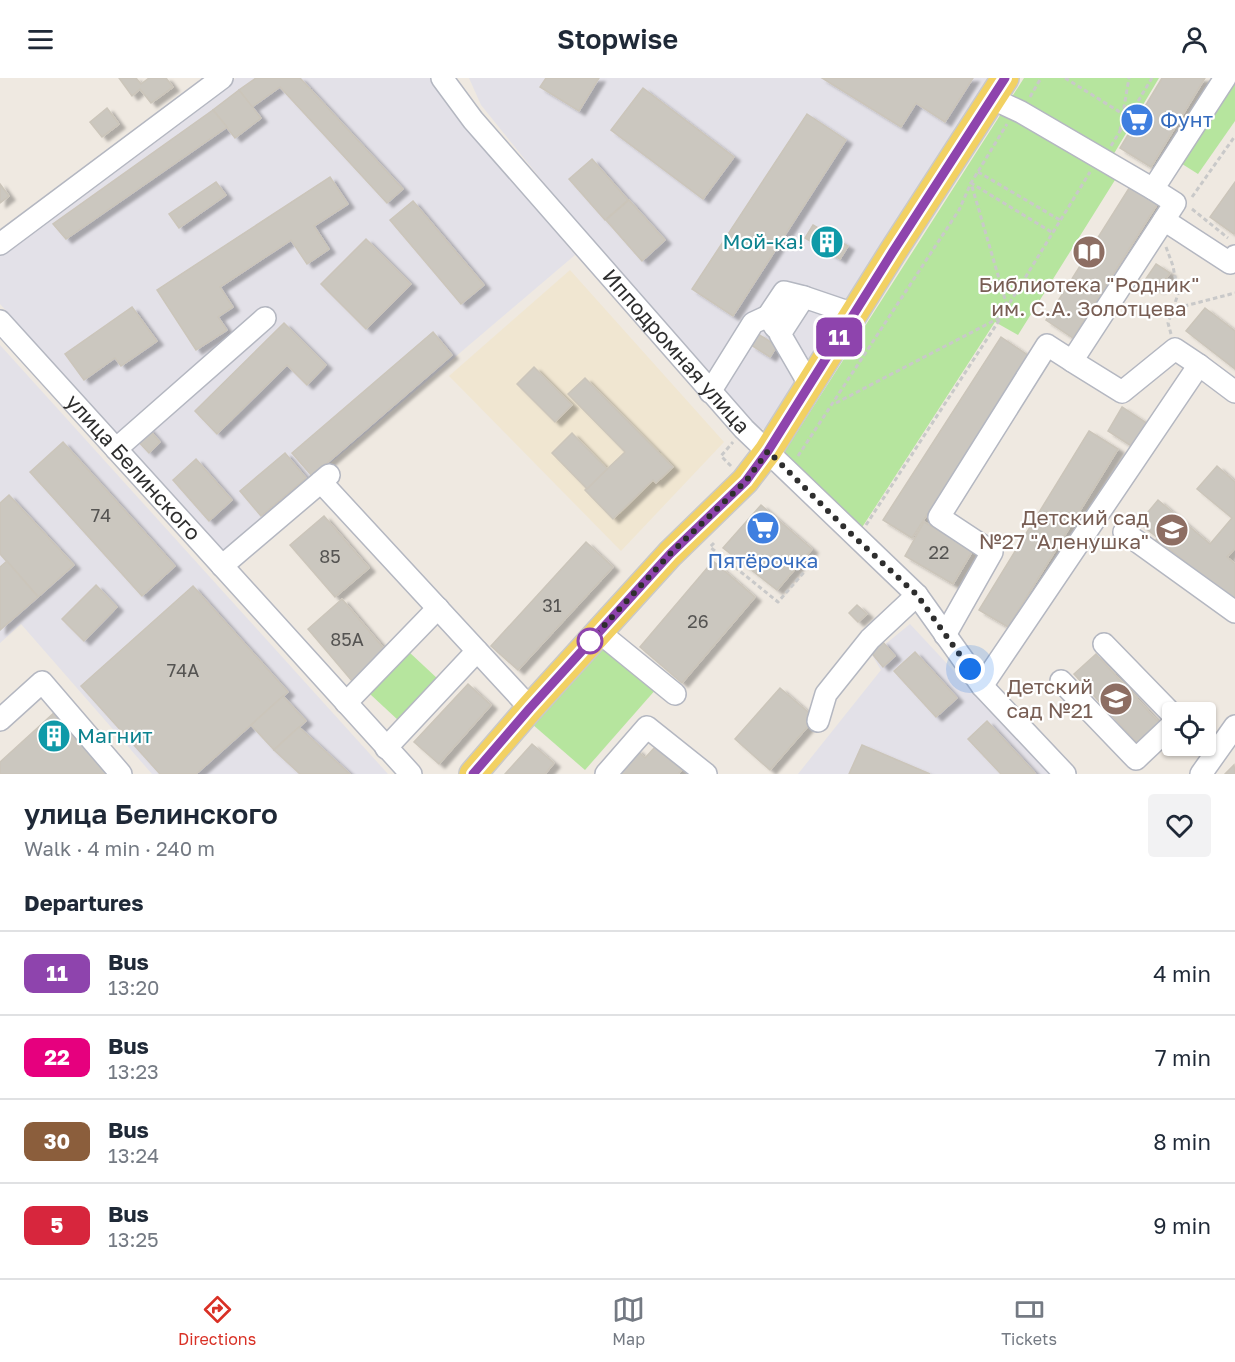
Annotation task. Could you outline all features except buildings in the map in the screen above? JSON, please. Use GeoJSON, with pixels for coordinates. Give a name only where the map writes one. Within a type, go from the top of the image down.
{"type":"FeatureCollection","features":[{"type":"Feature","properties":{"kind":"main road"},"geometry":{"type":"LineString","coordinates":[[473,774],[670,554],[746,481],[768,451],[999,88]]}},
{"type":"Feature","properties":{"kind":"street"},"geometry":{"type":"LineString","coordinates":[[0,244],[222,78]]}},
{"type":"Feature","properties":{"kind":"street","name":"Ипподромная улица"},"geometry":{"type":"LineString","coordinates":[[442,78],[473,120],[710,392],[744,429],[917,595],[982,686],[1065,774]]}},
{"type":"Feature","properties":{"kind":"street"},"geometry":{"type":"LineString","coordinates":[[1154,189],[1225,78]]}},
{"type":"Feature","properties":{"kind":"street"},"geometry":{"type":"LineString","coordinates":[[999,88],[1021,112],[1175,203],[1072,361]]}},
{"type":"Feature","properties":{"kind":"street"},"geometry":{"type":"LineString","coordinates":[[1161,224],[1230,263],[1232,247]]}},
{"type":"Feature","properties":{"kind":"street"},"geometry":{"type":"LineString","coordinates":[[710,392],[753,323],[768,316],[784,292],[854,314]]}},
{"type":"Feature","properties":{"kind":"street"},"geometry":{"type":"LineString","coordinates":[[780,334],[804,297]]}},
{"type":"Feature","properties":{"kind":"street"},"geometry":{"type":"LineString","coordinates":[[768,316],[809,384]]}},
{"type":"Feature","properties":{"kind":"street"},"geometry":{"type":"LineString","coordinates":[[116,449],[265,318]]}},
{"type":"Feature","properties":{"kind":"street","name":"улица Белинского"},"geometry":{"type":"LineString","coordinates":[[0,321],[411,774]]}},
{"type":"Feature","properties":{"kind":"street"},"geometry":{"type":"LineString","coordinates":[[945,635],[992,552],[939,517],[1047,345],[1122,392],[1175,349],[1235,392]]}},
{"type":"Feature","properties":{"kind":"street"},"geometry":{"type":"LineString","coordinates":[[982,686],[1199,365]]}},
{"type":"Feature","properties":{"kind":"street"},"geometry":{"type":"LineString","coordinates":[[222,566],[325,479],[438,609],[530,708]]}},
{"type":"Feature","properties":{"kind":"street"},"geometry":{"type":"LineString","coordinates":[[1124,532],[1235,612]]}},
{"type":"Feature","properties":{"kind":"street"},"geometry":{"type":"LineString","coordinates":[[818,722],[826,694],[870,639],[917,595]]}},
{"type":"Feature","properties":{"kind":"street"},"geometry":{"type":"LineString","coordinates":[[345,703],[438,609]]}},
{"type":"Feature","properties":{"kind":"street"},"geometry":{"type":"LineString","coordinates":[[599,632],[675,694]]}},
{"type":"Feature","properties":{"kind":"street"},"geometry":{"type":"LineString","coordinates":[[1104,644],[1162,704]]}},
{"type":"Feature","properties":{"kind":"street"},"geometry":{"type":"LineString","coordinates":[[386,748],[477,651]]}},
{"type":"Feature","properties":{"kind":"street"},"geometry":{"type":"LineString","coordinates":[[1061,681],[1136,759],[1162,734]]}},
{"type":"Feature","properties":{"kind":"street"},"geometry":{"type":"LineString","coordinates":[[0,720],[42,682],[121,774]]}},
{"type":"Feature","properties":{"kind":"street"},"geometry":{"type":"LineString","coordinates":[[1216,741],[1235,726]]}},
{"type":"Feature","properties":{"kind":"street"},"geometry":{"type":"LineString","coordinates":[[608,773],[647,727],[706,774]]}},
{"type":"Feature","properties":{"kind":"street"},"geometry":{"type":"LineString","coordinates":[[1200,774],[1208,756]]}},
{"type":"Feature","properties":{"kind":"path"},"geometry":{"type":"LineString","coordinates":[[1065,78],[1123,114]]}},
{"type":"Feature","properties":{"kind":"path"},"geometry":{"type":"LineString","coordinates":[[1119,132],[1129,78]]}},
{"type":"Feature","properties":{"kind":"path"},"geometry":{"type":"LineString","coordinates":[[857,539],[1152,78]]}},
{"type":"Feature","properties":{"kind":"path"},"geometry":{"type":"LineString","coordinates":[[1232,247],[1188,206],[1199,185],[1235,136]]}},
{"type":"Feature","properties":{"kind":"path"},"geometry":{"type":"LineString","coordinates":[[978,172],[1060,220]]}},
{"type":"Feature","properties":{"kind":"path"},"geometry":{"type":"LineString","coordinates":[[1008,306],[971,183],[1053,233]]}},
{"type":"Feature","properties":{"kind":"path"},"geometry":{"type":"LineString","coordinates":[[1161,224],[1178,294],[1168,323],[1175,349]]}},
{"type":"Feature","properties":{"kind":"path"},"geometry":{"type":"LineString","coordinates":[[1173,309],[1235,293]]}},
{"type":"Feature","properties":{"kind":"path"},"geometry":{"type":"LineString","coordinates":[[834,404],[1001,317]]}},
{"type":"Feature","properties":{"kind":"path"},"geometry":{"type":"LineString","coordinates":[[717,538],[710,547],[778,602],[805,571]]}},
{"type":"Feature","properties":{"kind":"shaded area"},"geometry":{"type":"Polygon","coordinates":[[[236,78],[432,78],[575,255],[225,553],[0,304],[0,255],[236,78]]]}},
{"type":"Feature","properties":{"kind":"shaded area"},"geometry":{"type":"Polygon","coordinates":[[[469,78],[989,78],[772,427],[762,429],[754,425],[624,282],[481,105],[469,78]]]}},
{"type":"Feature","properties":{"kind":"shaded area"},"geometry":{"type":"Polygon","coordinates":[[[570,270],[724,442],[621,551],[449,376],[570,270]]]}},
{"type":"Feature","properties":{"kind":"shaded area"},"geometry":{"type":"Polygon","coordinates":[[[0,345],[388,774],[152,774],[21,624],[0,643],[0,345]]]}},
{"type":"Feature","properties":{"kind":"shaded area"},"geometry":{"type":"Polygon","coordinates":[[[910,624],[1050,774],[798,774],[881,670],[872,655],[910,624]]]}},
{"type":"Feature","properties":{"kind":"green space"},"geometry":{"type":"Polygon","coordinates":[[[1024,78],[1159,78],[1103,172],[1115,180],[1018,335],[995,322],[861,529],[783,454],[1024,78]]]}},
{"type":"Feature","properties":{"kind":"green space"},"geometry":{"type":"Polygon","coordinates":[[[1235,81],[1235,121],[1198,174],[1179,162],[1235,81]]]}},
{"type":"Feature","properties":{"kind":"green space"},"geometry":{"type":"Polygon","coordinates":[[[605,642],[657,688],[585,770],[532,724],[605,642]]]}},
{"type":"Feature","properties":{"kind":"green space"},"geometry":{"type":"Polygon","coordinates":[[[409,652],[439,680],[399,721],[370,694],[409,652]]]}},
{"type":"Feature","properties":{"kind":"bus line","name":"11"},"geometry":{"type":"LineString","coordinates":[[473,774],[670,554],[746,481],[768,451],[1005,78]]}},
{"type":"Feature","properties":{"kind":"place","name":"Фунт"},"geometry":{"type":"Point","coordinates":[1137,120]}},
{"type":"Feature","properties":{"kind":"place","name":"Мой-ка!"},"geometry":{"type":"Point","coordinates":[827,242]}},
{"type":"Feature","properties":{"kind":"place","name":"Библиотека \"Родник\" им. С.А. Золотцева"},"geometry":{"type":"Point","coordinates":[1089,252]}},
{"type":"Feature","properties":{"kind":"place","name":"Пятёрочка"},"geometry":{"type":"Point","coordinates":[763,528]}},
{"type":"Feature","properties":{"kind":"place","name":"Детский сад №27 \"Аленушка\""},"geometry":{"type":"Point","coordinates":[1172,530]}},
{"type":"Feature","properties":{"kind":"place","name":"Детский сад №21"},"geometry":{"type":"Point","coordinates":[1116,699]}},
{"type":"Feature","properties":{"kind":"place","name":"Магнит"},"geometry":{"type":"Point","coordinates":[54,736]}},
{"type":"Feature","properties":{"kind":"route"},"geometry":{"type":"LineString","coordinates":[[590,641],[670,554],[746,481],[768,451],[848,531],[917,595],[970,669]]}}]}
